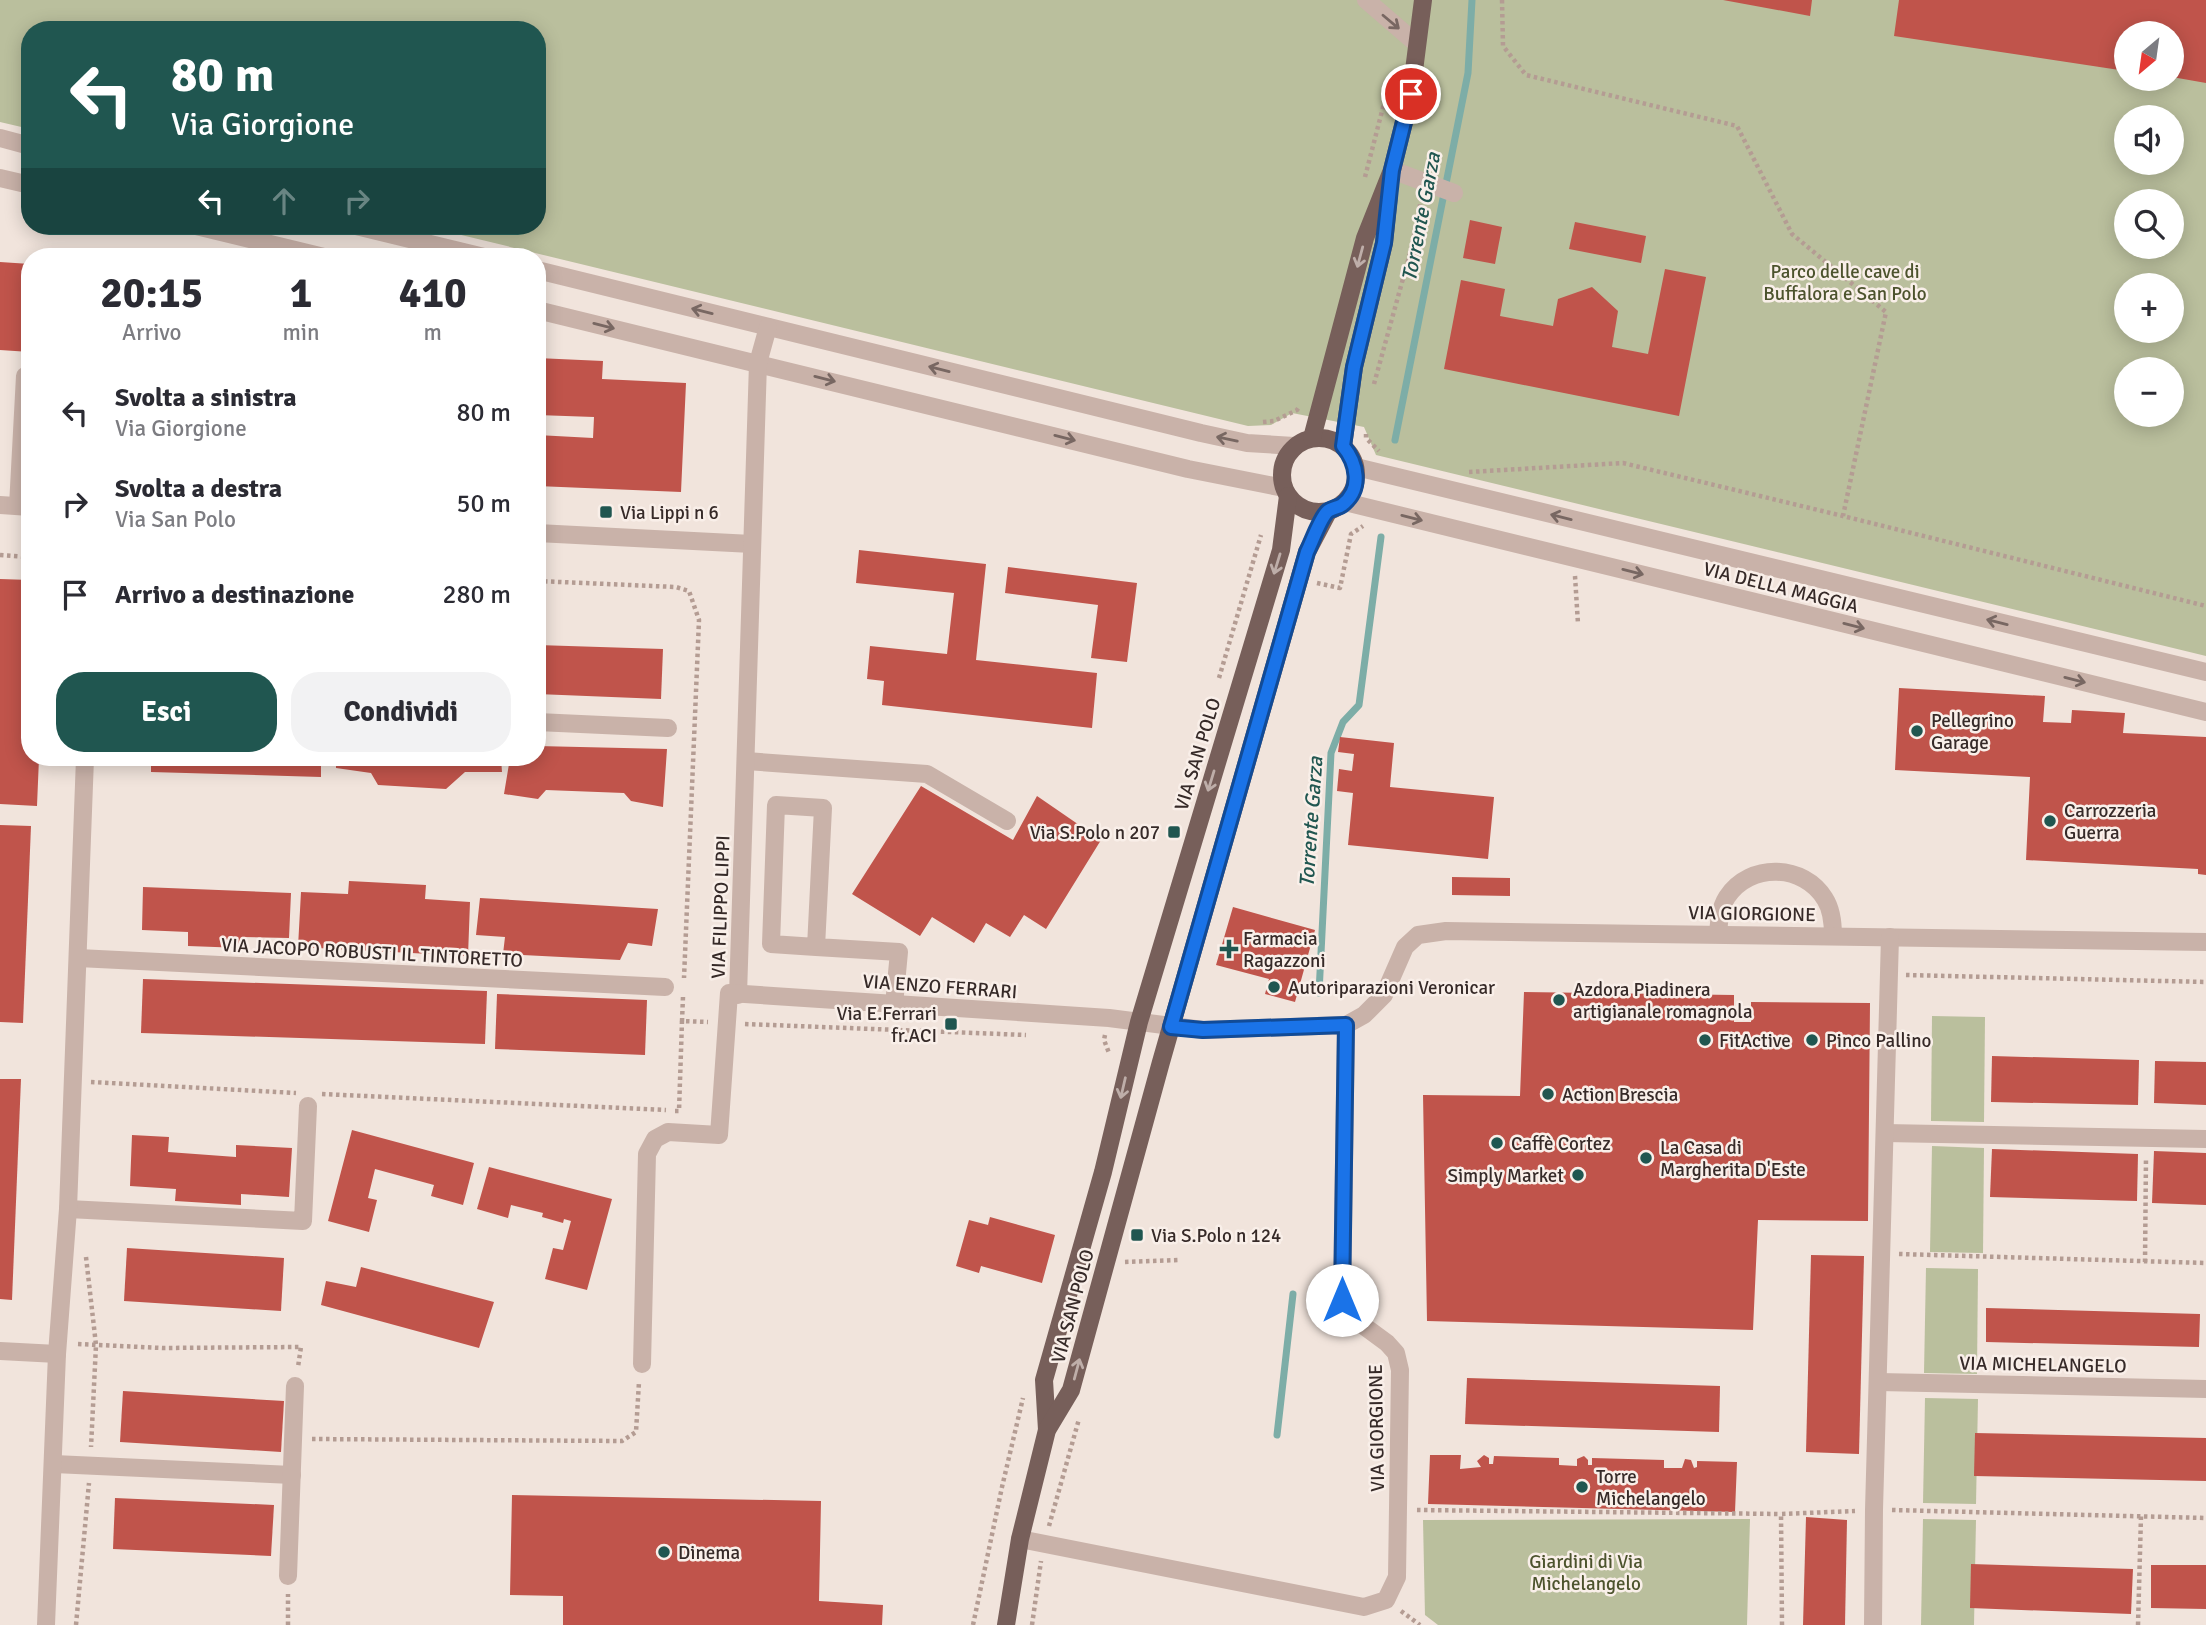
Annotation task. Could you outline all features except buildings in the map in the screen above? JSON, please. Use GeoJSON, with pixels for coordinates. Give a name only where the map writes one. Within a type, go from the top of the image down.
{"type":"FeatureCollection","features":[{"type":"Feature","properties":{"kind":"main road"},"geometry":{"type":"LineString","coordinates":[[1312,438],[1366,238],[1392,170],[1411,94],[1423,0]]}},
{"type":"Feature","properties":{"kind":"main road"},"geometry":{"type":"LineString","coordinates":[[1343,446],[1354,367],[1384,243],[1392,170]]}},
{"type":"Feature","properties":{"kind":"main road"},"geometry":{"type":"LineString","coordinates":[[1286,492],[1300,507],[1313,512],[1328,512],[1346,502],[1356,484],[1356,467],[1352,456],[1343,446],[1329,438],[1312,438],[1294,446]]}},
{"type":"Feature","properties":{"kind":"main road","name":"VIA SAN POLO"},"geometry":{"type":"LineString","coordinates":[[1047,1430],[1044,1380],[1103,1172],[1139,1022],[1281,550],[1286,492],[1283,465],[1294,446]]}},
{"type":"Feature","properties":{"kind":"main road","name":"VIA SAN POLO"},"geometry":{"type":"LineString","coordinates":[[1006,1625],[1020,1539],[1047,1430],[1071,1390],[1171,1027],[1307,552],[1328,512]]}},
{"type":"Feature","properties":{"kind":"street"},"geometry":{"type":"LineString","coordinates":[[1366,0],[1418,44]]}},
{"type":"Feature","properties":{"kind":"street"},"geometry":{"type":"LineString","coordinates":[[0,138],[21,144]]}},
{"type":"Feature","properties":{"kind":"street"},"geometry":{"type":"LineString","coordinates":[[1392,170],[1454,193]]}},
{"type":"Feature","properties":{"kind":"street"},"geometry":{"type":"LineString","coordinates":[[0,178],[21,183]]}},
{"type":"Feature","properties":{"kind":"street"},"geometry":{"type":"LineString","coordinates":[[232,235],[287,248]]}},
{"type":"Feature","properties":{"kind":"street"},"geometry":{"type":"LineString","coordinates":[[393,235],[447,248]]}},
{"type":"Feature","properties":{"kind":"street"},"geometry":{"type":"LineString","coordinates":[[546,272],[1201,433],[1247,443],[1294,446]]}},
{"type":"Feature","properties":{"kind":"street"},"geometry":{"type":"LineString","coordinates":[[546,312],[1286,492]]}},
{"type":"Feature","properties":{"kind":"street","name":"VIA FILIPPO LIPPI"},"geometry":{"type":"LineString","coordinates":[[642,1364],[647,1154],[655,1139],[668,1132],[719,1135],[729,993],[738,995],[758,363],[768,327]]}},
{"type":"Feature","properties":{"kind":"street"},"geometry":{"type":"LineString","coordinates":[[16,506],[21,434]]}},
{"type":"Feature","properties":{"kind":"street","name":"VIA DELLA MAGGIA"},"geometry":{"type":"LineString","coordinates":[[1356,467],[2206,672]]}},
{"type":"Feature","properties":{"kind":"street","name":"VIA DELLA MAGGIA"},"geometry":{"type":"LineString","coordinates":[[1346,502],[2206,712]]}},
{"type":"Feature","properties":{"kind":"street"},"geometry":{"type":"LineString","coordinates":[[546,533],[752,544]]}},
{"type":"Feature","properties":{"kind":"street"},"geometry":{"type":"LineString","coordinates":[[546,722],[668,728]]}},
{"type":"Feature","properties":{"kind":"street"},"geometry":{"type":"LineString","coordinates":[[746,761],[927,774],[1007,821]]}},
{"type":"Feature","properties":{"kind":"street"},"geometry":{"type":"LineString","coordinates":[[46,1625],[58,1349],[68,1209],[85,766]]}},
{"type":"Feature","properties":{"kind":"street"},"geometry":{"type":"LineString","coordinates":[[816,947],[823,808],[776,804],[771,944],[816,947],[899,952],[894,1005]]}},
{"type":"Feature","properties":{"kind":"street"},"geometry":{"type":"LineString","coordinates":[[1718,934],[1720,915],[1727,897],[1741,883],[1758,874],[1776,871],[1795,874],[1812,884],[1825,898],[1832,916],[1833,936]]}},
{"type":"Feature","properties":{"kind":"street","name":"VIA GIORGIONE"},"geometry":{"type":"LineString","coordinates":[[1020,1539],[1364,1607],[1386,1600],[1397,1577],[1400,1370],[1396,1353],[1353,1318],[1342,1300],[1346,1025],[1364,1015],[1384,995],[1405,947],[1418,935],[1446,931],[2206,942]]}},
{"type":"Feature","properties":{"kind":"street"},"geometry":{"type":"LineString","coordinates":[[1873,1625],[1890,937]]}},
{"type":"Feature","properties":{"kind":"street","name":"VIA JACOPO ROBUSTI IL TINTORETTO"},"geometry":{"type":"LineString","coordinates":[[78,958],[665,987]]}},
{"type":"Feature","properties":{"kind":"street","name":"VIA ENZO FERRARI"},"geometry":{"type":"LineString","coordinates":[[738,995],[1139,1022]]}},
{"type":"Feature","properties":{"kind":"street"},"geometry":{"type":"LineString","coordinates":[[1139,1022],[1203,1030],[1346,1025]]}},
{"type":"Feature","properties":{"kind":"street"},"geometry":{"type":"LineString","coordinates":[[68,1209],[303,1221],[308,1106]]}},
{"type":"Feature","properties":{"kind":"street"},"geometry":{"type":"LineString","coordinates":[[1885,1133],[2206,1139]]}},
{"type":"Feature","properties":{"kind":"street"},"geometry":{"type":"LineString","coordinates":[[0,1351],[58,1349]]}},
{"type":"Feature","properties":{"kind":"street","name":"VIA MICHELANGELO"},"geometry":{"type":"LineString","coordinates":[[1879,1382],[2206,1388]]}},
{"type":"Feature","properties":{"kind":"street"},"geometry":{"type":"LineString","coordinates":[[288,1576],[295,1386]]}},
{"type":"Feature","properties":{"kind":"street"},"geometry":{"type":"LineString","coordinates":[[54,1464],[292,1475]]}},
{"type":"Feature","properties":{"kind":"path"},"geometry":{"type":"LineString","coordinates":[[1502,0],[1503,46],[1526,75],[1737,127],[1792,234],[1886,312],[1843,516]]}},
{"type":"Feature","properties":{"kind":"path"},"geometry":{"type":"LineString","coordinates":[[1365,178],[1391,75]]}},
{"type":"Feature","properties":{"kind":"path"},"geometry":{"type":"LineString","coordinates":[[1371,396],[1427,184]]}},
{"type":"Feature","properties":{"kind":"path"},"geometry":{"type":"LineString","coordinates":[[1260,422],[1274,421],[1297,410],[1303,401]]}},
{"type":"Feature","properties":{"kind":"path"},"geometry":{"type":"LineString","coordinates":[[1366,428],[1366,438],[1379,451],[1391,454]]}},
{"type":"Feature","properties":{"kind":"path"},"geometry":{"type":"LineString","coordinates":[[1456,472],[1623,463],[2206,606]]}},
{"type":"Feature","properties":{"kind":"path"},"geometry":{"type":"LineString","coordinates":[[1314,582],[1340,588],[1351,534],[1364,525],[1375,527]]}},
{"type":"Feature","properties":{"kind":"path"},"geometry":{"type":"LineString","coordinates":[[1216,686],[1263,528]]}},
{"type":"Feature","properties":{"kind":"path"},"geometry":{"type":"LineString","coordinates":[[0,555],[21,556]]}},
{"type":"Feature","properties":{"kind":"path"},"geometry":{"type":"LineString","coordinates":[[1889,975],[2206,982]]}},
{"type":"Feature","properties":{"kind":"path"},"geometry":{"type":"LineString","coordinates":[[1110,1018],[1104,1040],[1110,1051]]}},
{"type":"Feature","properties":{"kind":"path"},"geometry":{"type":"LineString","coordinates":[[2145,1262],[2146,1138]]}},
{"type":"Feature","properties":{"kind":"path"},"geometry":{"type":"LineString","coordinates":[[1895,1254],[2206,1263]]}},
{"type":"Feature","properties":{"kind":"path"},"geometry":{"type":"LineString","coordinates":[[1125,1262],[1178,1260]]}},
{"type":"Feature","properties":{"kind":"path"},"geometry":{"type":"LineString","coordinates":[[58,1349],[300,1347],[295,1386]]}},
{"type":"Feature","properties":{"kind":"path"},"geometry":{"type":"LineString","coordinates":[[293,1439],[622,1441],[635,1432],[642,1364]]}},
{"type":"Feature","properties":{"kind":"path"},"geometry":{"type":"LineString","coordinates":[[1398,1509],[1781,1514],[1874,1510],[2206,1518]]}},
{"type":"Feature","properties":{"kind":"path"},"geometry":{"type":"LineString","coordinates":[[1781,1514],[1782,1625]]}},
{"type":"Feature","properties":{"kind":"path"},"geometry":{"type":"LineString","coordinates":[[2138,1625],[2141,1516]]}},
{"type":"Feature","properties":{"kind":"path"},"geometry":{"type":"LineString","coordinates":[[288,1576],[288,1625]]}},
{"type":"Feature","properties":{"kind":"green space","name":"Parco delle cave di Buffalora e San Polo"},"geometry":{"type":"Polygon","coordinates":[[[0,0],[2206,0],[2206,656],[1376,455],[1364,427],[1292,413],[1271,425],[1248,426],[546,256],[546,248],[515,248],[461,235],[546,235],[546,21],[21,21],[21,127],[0,122],[0,0]]]}},
{"type":"Feature","properties":{"kind":"green space"},"geometry":{"type":"Polygon","coordinates":[[[1932,1016],[1985,1017],[1984,1122],[1931,1121],[1932,1016]]]}},
{"type":"Feature","properties":{"kind":"green space"},"geometry":{"type":"Polygon","coordinates":[[[1932,1146],[1984,1148],[1983,1253],[1930,1252],[1932,1146]]]}},
{"type":"Feature","properties":{"kind":"green space"},"geometry":{"type":"Polygon","coordinates":[[[1926,1268],[1978,1269],[1977,1374],[1924,1373],[1926,1268]]]}},
{"type":"Feature","properties":{"kind":"green space"},"geometry":{"type":"Polygon","coordinates":[[[1925,1398],[1978,1399],[1976,1504],[1923,1503],[1925,1398]]]}},
{"type":"Feature","properties":{"kind":"green space","name":"Giardini di Via Michelangelo"},"geometry":{"type":"Polygon","coordinates":[[[1750,1519],[1747,1625],[1438,1625],[1425,1615],[1423,1520],[1750,1519]]]}},
{"type":"Feature","properties":{"kind":"green space"},"geometry":{"type":"Polygon","coordinates":[[[1923,1519],[1976,1520],[1974,1625],[1921,1625],[1923,1519]]]}},
{"type":"Feature","properties":{"kind":"waterway","name":"Torrente Garza"},"geometry":{"type":"LineString","coordinates":[[1395,440],[1468,73],[1472,0]]}},
{"type":"Feature","properties":{"kind":"waterway","name":"Torrente Garza"},"geometry":{"type":"LineString","coordinates":[[1319,993],[1331,753],[1343,722],[1359,705],[1381,537]]}},
{"type":"Feature","properties":{"kind":"waterway","name":"Torrente Garza"},"geometry":{"type":"LineString","coordinates":[[1277,1435],[1293,1294]]}},
{"type":"Feature","properties":{"kind":"place","name":"Via Lippi n 6"},"geometry":{"type":"Point","coordinates":[606,512]}},
{"type":"Feature","properties":{"kind":"place","name":"Pellegrino Garage"},"geometry":{"type":"Point","coordinates":[1917,731]}},
{"type":"Feature","properties":{"kind":"place","name":"Carrozzeria Guerra"},"geometry":{"type":"Point","coordinates":[2050,821]}},
{"type":"Feature","properties":{"kind":"place","name":"Via S.Polo n 207"},"geometry":{"type":"Point","coordinates":[1174,832]}},
{"type":"Feature","properties":{"kind":"place","name":"Farmacia Ragazzoni"},"geometry":{"type":"Point","coordinates":[1229,949]}},
{"type":"Feature","properties":{"kind":"place","name":"Autoriparazioni Veronicar"},"geometry":{"type":"Point","coordinates":[1274,987]}},
{"type":"Feature","properties":{"kind":"place","name":"Azdora Piadinera artigianale romagnola"},"geometry":{"type":"Point","coordinates":[1559,1000]}},
{"type":"Feature","properties":{"kind":"place","name":"Via E.Ferrari fr.ACI"},"geometry":{"type":"Point","coordinates":[951,1024]}},
{"type":"Feature","properties":{"kind":"place","name":"FitActive"},"geometry":{"type":"Point","coordinates":[1705,1040]}},
{"type":"Feature","properties":{"kind":"place","name":"Pinco Pallino"},"geometry":{"type":"Point","coordinates":[1812,1040]}},
{"type":"Feature","properties":{"kind":"place","name":"Action Brescia"},"geometry":{"type":"Point","coordinates":[1548,1094]}},
{"type":"Feature","properties":{"kind":"place","name":"Caffè Cortez"},"geometry":{"type":"Point","coordinates":[1497,1143]}},
{"type":"Feature","properties":{"kind":"place","name":"La Casa di Margherita D'Este"},"geometry":{"type":"Point","coordinates":[1646,1158]}},
{"type":"Feature","properties":{"kind":"place","name":"Simply Market"},"geometry":{"type":"Point","coordinates":[1578,1175]}},
{"type":"Feature","properties":{"kind":"place","name":"Via S.Polo n 124"},"geometry":{"type":"Point","coordinates":[1137,1235]}},
{"type":"Feature","properties":{"kind":"place","name":"Torre Michelangelo"},"geometry":{"type":"Point","coordinates":[1582,1487]}},
{"type":"Feature","properties":{"kind":"place","name":"Dinema"},"geometry":{"type":"Point","coordinates":[664,1552]}},
{"type":"Feature","properties":{"kind":"route"},"geometry":{"type":"LineString","coordinates":[[1342,1300],[1346,1025],[1203,1030],[1171,1027],[1307,552],[1328,512],[1346,502],[1356,484],[1356,467],[1352,456],[1343,446],[1354,367],[1384,243],[1392,170],[1411,94]]}}]}
